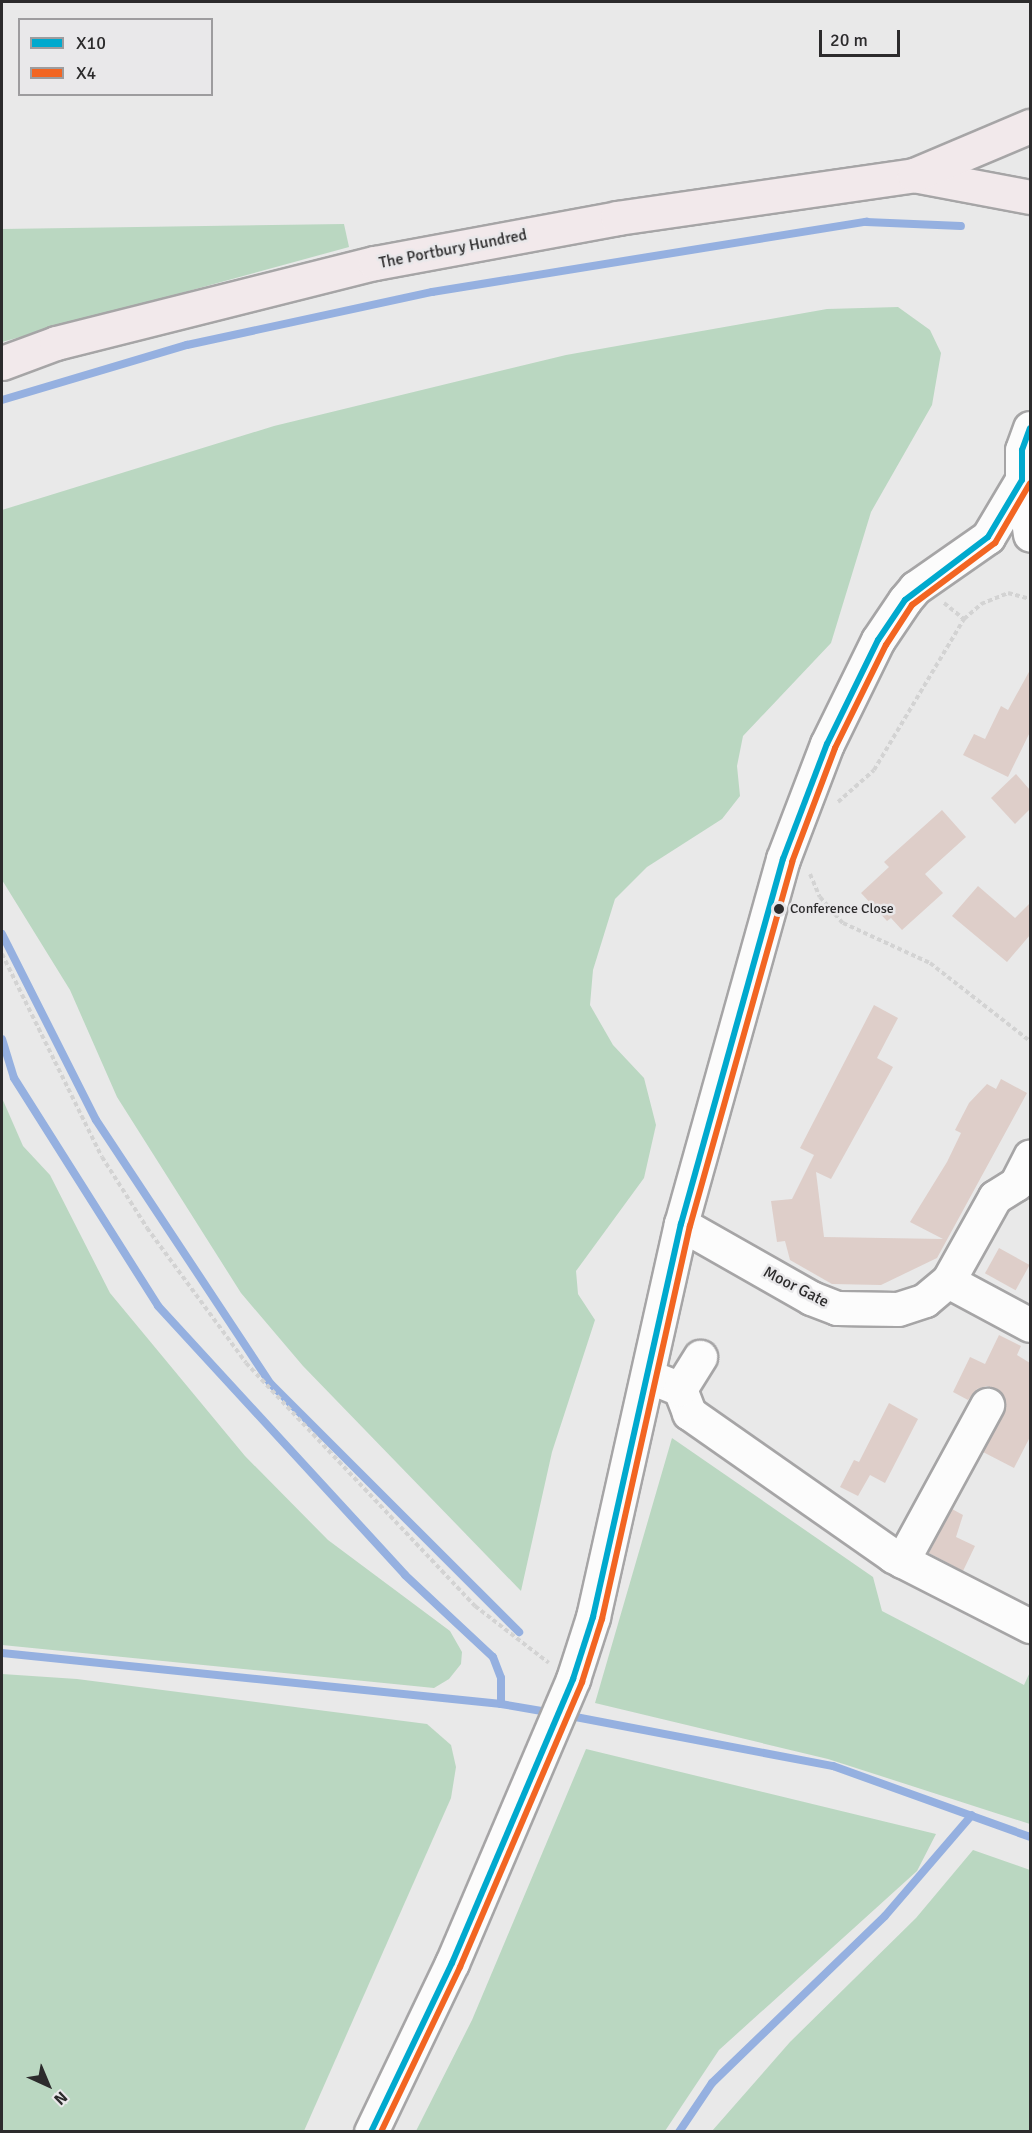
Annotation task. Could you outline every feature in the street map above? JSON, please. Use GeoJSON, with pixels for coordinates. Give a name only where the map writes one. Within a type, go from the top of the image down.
{"type":"FeatureCollection","features":[{"type":"Feature","properties":{"kind":"main road","name":"The Portbury Hundred"},"geometry":{"type":"LineString","coordinates":[[2,363],[56,343],[375,263],[617,218],[914,175],[1030,126]]}},
{"type":"Feature","properties":{"kind":"main road","name":"The Portbury Hundred"},"geometry":{"type":"LineString","coordinates":[[914,175],[1030,197]]}},
{"type":"Feature","properties":{"kind":"street"},"geometry":{"type":"LineString","coordinates":[[1030,428],[1022,450],[1022,480],[1030,534]]}},
{"type":"Feature","properties":{"kind":"street"},"geometry":{"type":"LineString","coordinates":[[371,2132],[452,1963],[573,1679],[593,1617],[681,1224],[783,858],[827,744],[878,640],[915,588],[988,537],[1022,480]]}},
{"type":"Feature","properties":{"kind":"street","name":"Moor Gate"},"geometry":{"type":"LineString","coordinates":[[681,1224],[811,1298],[837,1308],[898,1310],[925,1300],[948,1281],[995,1197],[1022,1189],[1030,1156]]}},
{"type":"Feature","properties":{"kind":"street"},"geometry":{"type":"LineString","coordinates":[[948,1281],[1030,1325]]}},
{"type":"Feature","properties":{"kind":"street"},"geometry":{"type":"LineString","coordinates":[[680,1389],[700,1357]]}},
{"type":"Feature","properties":{"kind":"street"},"geometry":{"type":"LineString","coordinates":[[648,1376],[680,1389],[689,1413],[902,1561],[1030,1626]]}},
{"type":"Feature","properties":{"kind":"street"},"geometry":{"type":"LineString","coordinates":[[902,1561],[955,1435],[987,1406]]}},
{"type":"Feature","properties":{"kind":"path"},"geometry":{"type":"LineString","coordinates":[[834,806],[874,770],[964,619],[981,604],[1008,593],[1030,599]]}},
{"type":"Feature","properties":{"kind":"path"},"geometry":{"type":"LineString","coordinates":[[783,858],[808,866],[820,897],[843,923],[930,963],[1030,1041]]}},
{"type":"Feature","properties":{"kind":"path"},"geometry":{"type":"LineString","coordinates":[[2,954],[102,1157],[147,1228],[246,1363],[475,1606],[573,1679]]}},
{"type":"Feature","properties":{"kind":"green space"},"geometry":{"type":"Polygon","coordinates":[[[344,224],[349,247],[2,342],[2,229],[344,224]]]}},
{"type":"Feature","properties":{"kind":"green space"},"geometry":{"type":"Polygon","coordinates":[[[898,307],[930,330],[941,353],[932,405],[871,512],[831,643],[743,736],[737,766],[740,796],[722,819],[647,867],[615,899],[593,970],[590,1005],[613,1045],[644,1078],[656,1125],[644,1178],[576,1271],[578,1294],[595,1320],[552,1452],[521,1591],[303,1366],[241,1293],[117,1097],[70,990],[2,880],[2,510],[274,426],[566,355],[827,309],[898,307]]]}},
{"type":"Feature","properties":{"kind":"green space"},"geometry":{"type":"Polygon","coordinates":[[[2,1098],[23,1146],[50,1175],[110,1293],[245,1456],[328,1540],[450,1631],[462,1652],[461,1664],[449,1679],[434,1688],[2,1645],[2,1098]]]}},
{"type":"Feature","properties":{"kind":"green space"},"geometry":{"type":"Polygon","coordinates":[[[672,1438],[873,1577],[882,1611],[1024,1685],[1030,1672],[1030,1824],[828,1759],[595,1703],[672,1438]]]}},
{"type":"Feature","properties":{"kind":"green space"},"geometry":{"type":"Polygon","coordinates":[[[2,1674],[77,1679],[427,1724],[451,1745],[456,1767],[451,1798],[304,2131],[2,2131],[2,1674]]]}},
{"type":"Feature","properties":{"kind":"green space"},"geometry":{"type":"Polygon","coordinates":[[[586,1749],[936,1834],[917,1871],[719,2050],[665,2131],[416,2131],[472,2020],[586,1749]]]}},
{"type":"Feature","properties":{"kind":"green space"},"geometry":{"type":"Polygon","coordinates":[[[973,1850],[1030,1870],[1030,2131],[712,2131],[790,2042],[916,1918],[973,1850]]]}},
{"type":"Feature","properties":{"kind":"building"},"geometry":{"type":"Polygon","coordinates":[[[1030,670],[1030,732],[1008,777],[963,755],[974,734],[985,739],[1001,706],[1008,710],[1030,670]]]}},
{"type":"Feature","properties":{"kind":"building"},"geometry":{"type":"Polygon","coordinates":[[[1016,774],[1030,790],[1030,809],[1015,824],[991,798],[1016,774]]]}},
{"type":"Feature","properties":{"kind":"building"},"geometry":{"type":"Polygon","coordinates":[[[942,810],[966,837],[925,874],[943,893],[902,930],[891,918],[887,921],[861,893],[889,867],[884,862],[942,810]]]}},
{"type":"Feature","properties":{"kind":"building"},"geometry":{"type":"Polygon","coordinates":[[[978,886],[1015,918],[1030,903],[1030,935],[1007,962],[952,916],[978,886]]]}},
{"type":"Feature","properties":{"kind":"building"},"geometry":{"type":"Polygon","coordinates":[[[874,1005],[898,1018],[877,1058],[893,1067],[831,1179],[816,1172],[824,1237],[943,1239],[910,1222],[947,1162],[961,1133],[955,1130],[969,1103],[987,1084],[996,1089],[1001,1079],[1027,1093],[937,1258],[881,1285],[832,1284],[790,1260],[785,1241],[777,1242],[771,1201],[792,1199],[814,1155],[800,1148],[874,1005]]]}},
{"type":"Feature","properties":{"kind":"building"},"geometry":{"type":"Polygon","coordinates":[[[999,1248],[1030,1265],[1016,1290],[985,1273],[999,1248]]]}},
{"type":"Feature","properties":{"kind":"building"},"geometry":{"type":"Polygon","coordinates":[[[999,1335],[1021,1346],[1017,1355],[1030,1363],[1030,1437],[1014,1468],[983,1452],[1004,1413],[1003,1395],[987,1386],[977,1389],[968,1400],[953,1392],[970,1357],[985,1364],[999,1335]]]}},
{"type":"Feature","properties":{"kind":"building"},"geometry":{"type":"Polygon","coordinates":[[[889,1403],[918,1419],[885,1483],[870,1475],[858,1496],[840,1487],[854,1460],[859,1462],[889,1403]]]}},
{"type":"Feature","properties":{"kind":"building"},"geometry":{"type":"Polygon","coordinates":[[[952,1509],[963,1515],[956,1537],[975,1546],[963,1571],[929,1553],[952,1509]]]}},
{"type":"Feature","properties":{"kind":"waterway"},"geometry":{"type":"LineString","coordinates":[[2,400],[187,345],[432,292],[866,222],[961,226]]}},
{"type":"Feature","properties":{"kind":"waterway"},"geometry":{"type":"LineString","coordinates":[[2,934],[96,1120],[271,1384],[519,1632]]}},
{"type":"Feature","properties":{"kind":"waterway"},"geometry":{"type":"LineString","coordinates":[[2,1039],[14,1078],[158,1306],[405,1575],[493,1657],[501,1678],[501,1704]]}},
{"type":"Feature","properties":{"kind":"waterway"},"geometry":{"type":"LineString","coordinates":[[2,1653],[501,1704],[553,1713]]}},
{"type":"Feature","properties":{"kind":"waterway"},"geometry":{"type":"LineString","coordinates":[[565,1715],[833,1766],[1030,1837]]}},
{"type":"Feature","properties":{"kind":"waterway"},"geometry":{"type":"LineString","coordinates":[[679,2132],[712,2083],[885,1916],[972,1815]]}},
{"type":"Feature","properties":{"kind":"transit line","name":"X10"},"geometry":{"type":"LineString","coordinates":[[371,2132],[452,1963],[573,1679],[593,1617],[681,1224],[783,859],[827,744],[878,640],[905,600],[988,537],[1022,480],[1022,450],[1030,428]]}},
{"type":"Feature","properties":{"kind":"transit line","name":"X4"},"geometry":{"type":"LineString","coordinates":[[381,2132],[460,1967],[582,1682],[602,1619],[690,1226],[792,862],[835,748],[886,645],[912,605],[995,543],[1030,483]]}},
{"type":"Feature","properties":{"kind":"place","name":"Conference Close"},"geometry":{"type":"Point","coordinates":[779,909]}}]}
